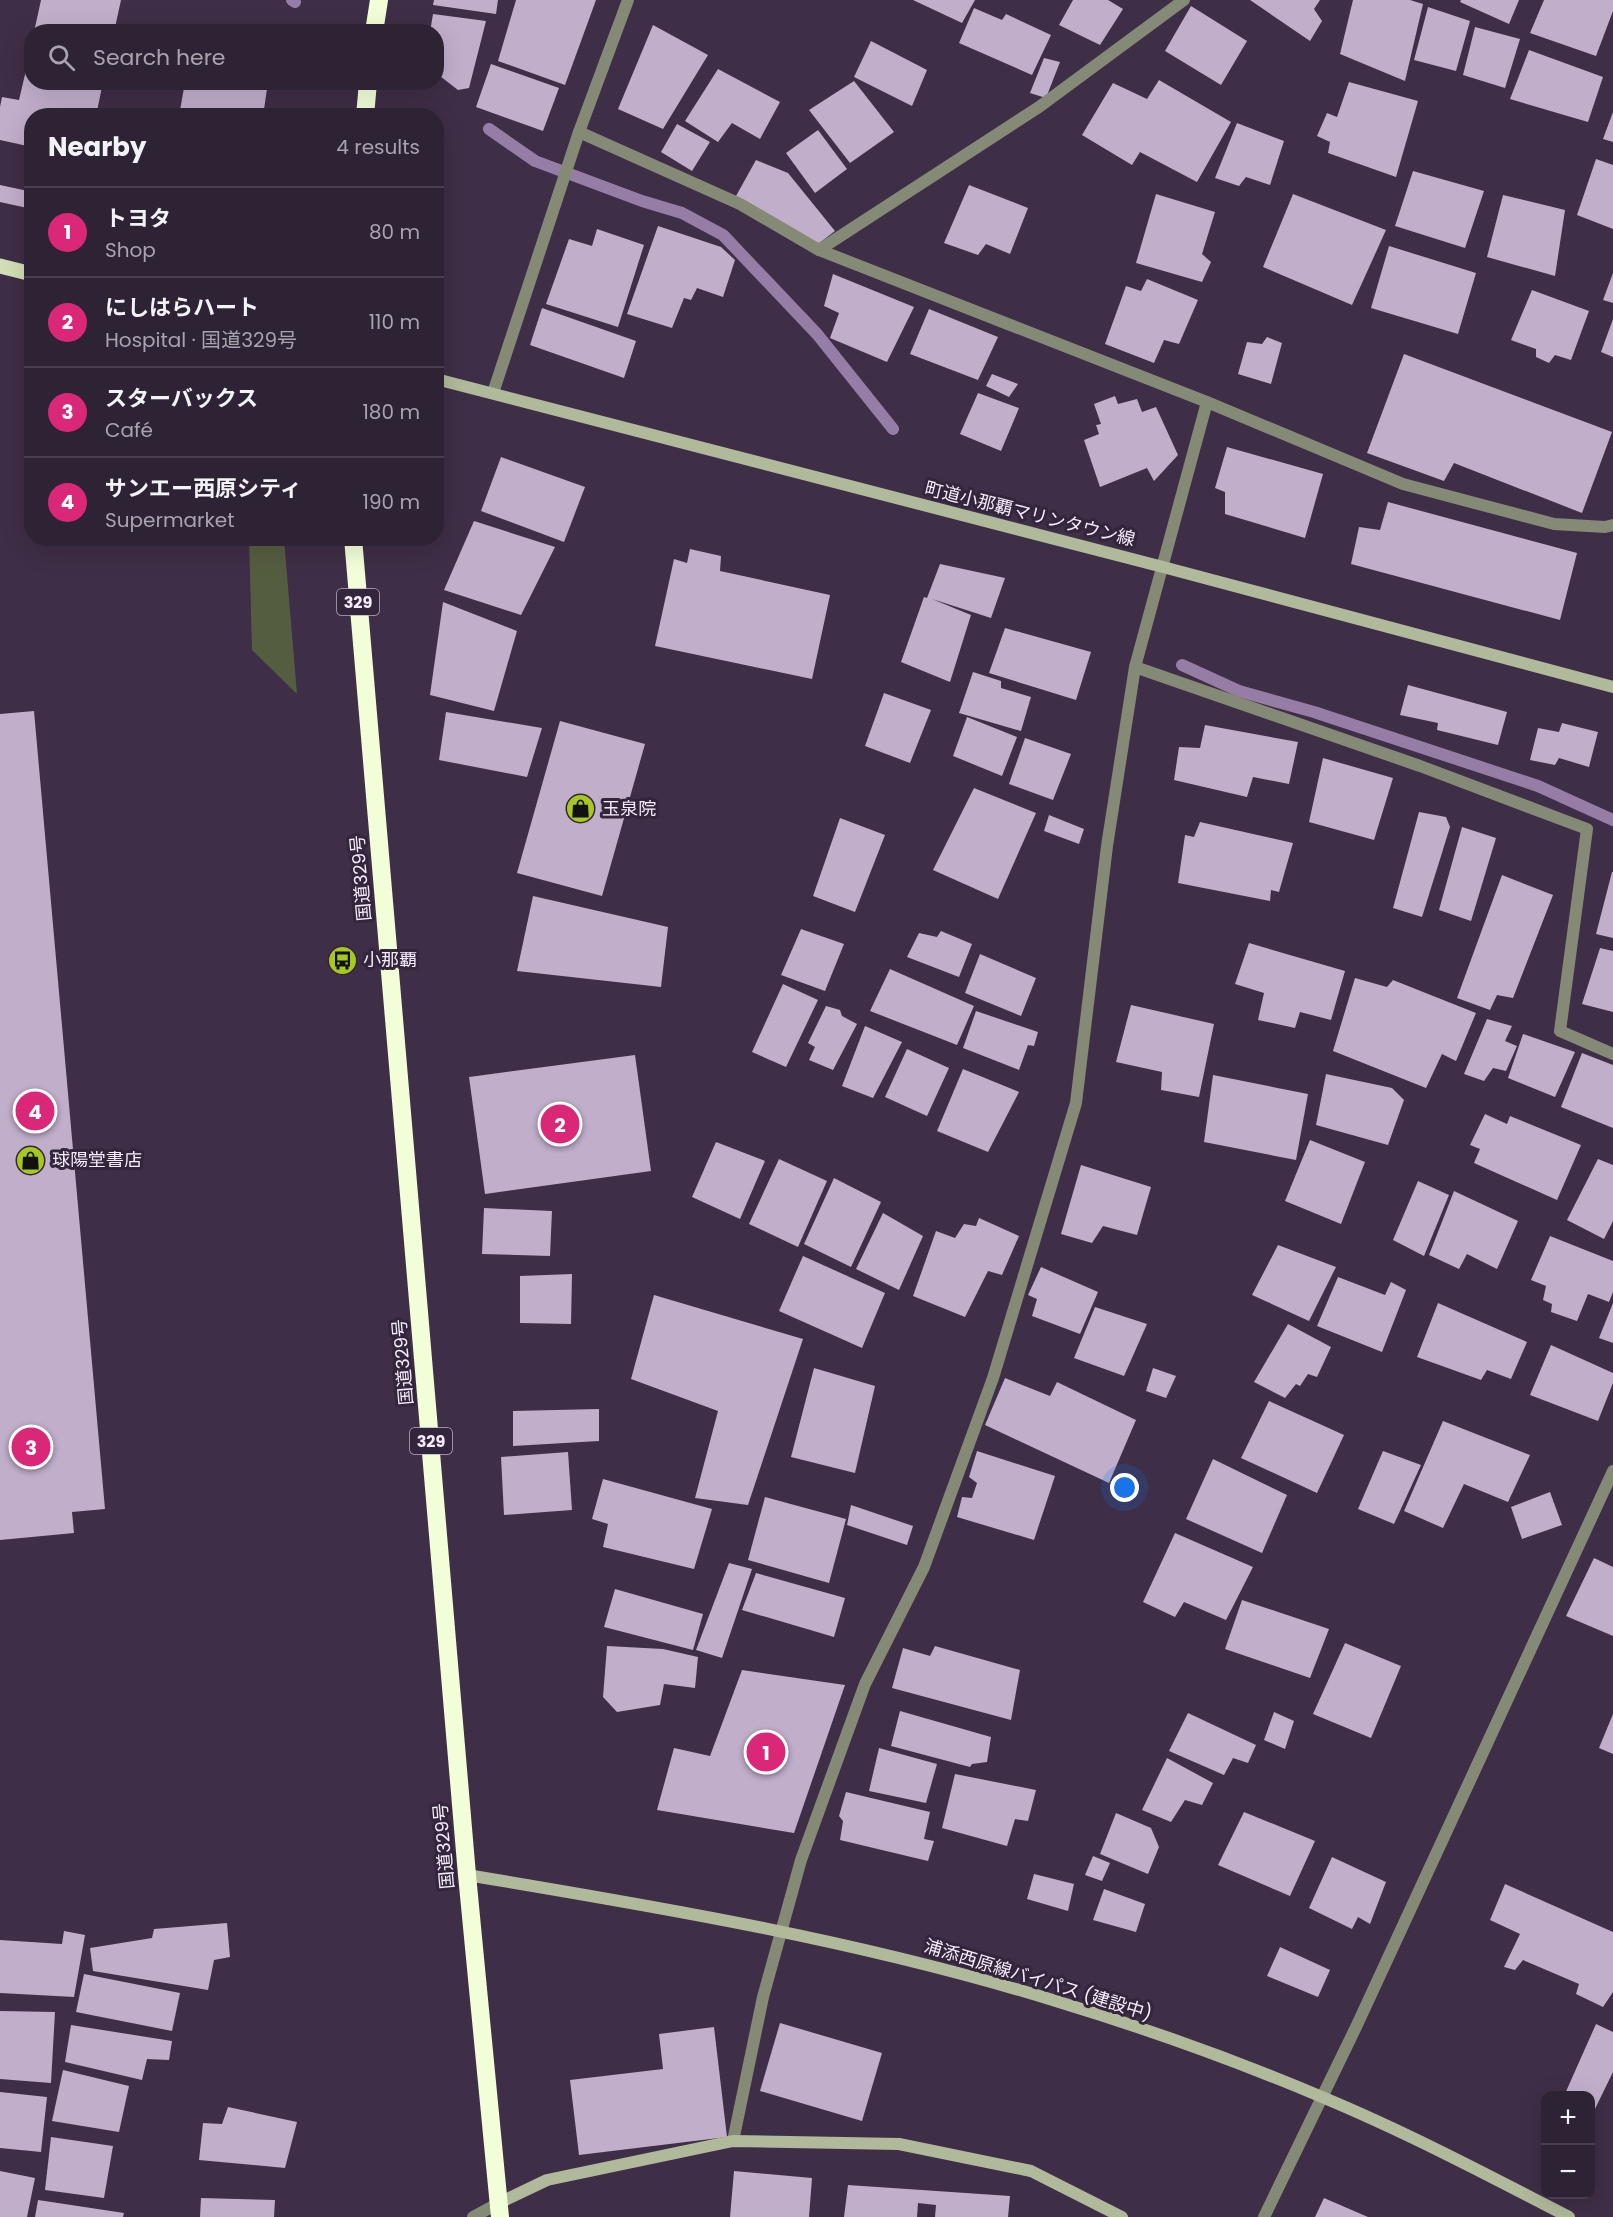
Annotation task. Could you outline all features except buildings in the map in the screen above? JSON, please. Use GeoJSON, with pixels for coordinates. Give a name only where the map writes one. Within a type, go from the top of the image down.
{"type":"FeatureCollection","features":[{"type":"Feature","properties":{"kind":"highway"},"geometry":{"type":"LineString","coordinates":[[375,24],[379,0]]}},
{"type":"Feature","properties":{"kind":"highway"},"geometry":{"type":"LineString","coordinates":[[366,108],[367,90]]}},
{"type":"Feature","properties":{"kind":"highway","name":"国道329号"},"geometry":{"type":"LineString","coordinates":[[354,546],[467,1875],[500,2210]]}},
{"type":"Feature","properties":{"kind":"main road"},"geometry":{"type":"LineString","coordinates":[[0,266],[24,272]]}},
{"type":"Feature","properties":{"kind":"street"},"geometry":{"type":"LineString","coordinates":[[493,393],[579,132],[628,0]]}},
{"type":"Feature","properties":{"kind":"street"},"geometry":{"type":"LineString","coordinates":[[819,250],[1039,107],[1184,0]]}},
{"type":"Feature","properties":{"kind":"street"},"geometry":{"type":"LineString","coordinates":[[579,132],[740,204],[819,250],[1207,402],[1403,484],[1554,524],[1605,527],[1613,525]]}},
{"type":"Feature","properties":{"kind":"street","name":"町道小那覇マリンタウン線"},"geometry":{"type":"LineString","coordinates":[[444,381],[1163,567],[1613,687]]}},
{"type":"Feature","properties":{"kind":"street"},"geometry":{"type":"LineString","coordinates":[[733,2142],[763,1997],[801,1860],[865,1684],[924,1567],[993,1378],[1076,1103],[1107,846],[1135,667],[1207,402]]}},
{"type":"Feature","properties":{"kind":"street"},"geometry":{"type":"LineString","coordinates":[[1135,667],[1420,766],[1587,829],[1560,1031],[1613,1054]]}},
{"type":"Feature","properties":{"kind":"street"},"geometry":{"type":"LineString","coordinates":[[1264,2217],[1323,2097],[1613,1471]]}},
{"type":"Feature","properties":{"kind":"street","name":"浦添西原線バイパス (建設中)"},"geometry":{"type":"LineString","coordinates":[[467,1875],[781,1931],[937,1967],[1061,2002],[1323,2097],[1442,2152],[1569,2217]]}},
{"type":"Feature","properties":{"kind":"street"},"geometry":{"type":"LineString","coordinates":[[473,2217],[500,2210],[547,2180],[733,2142],[899,2144],[1031,2171],[1122,2217]]}},
{"type":"Feature","properties":{"kind":"green space"},"geometry":{"type":"Polygon","coordinates":[[[249,546],[285,546],[297,694],[252,650],[249,546]]]}},
{"type":"Feature","properties":{"kind":"waterway"},"geometry":{"type":"LineString","coordinates":[[489,129],[535,161],[642,201],[682,213],[723,235],[817,334],[893,429]]}},
{"type":"Feature","properties":{"kind":"waterway"},"geometry":{"type":"LineString","coordinates":[[1182,665],[1239,691],[1314,712],[1538,786],[1613,820]]}},
{"type":"Feature","properties":{"kind":"place","name":"玉泉院"},"geometry":{"type":"Point","coordinates":[581,809]}},
{"type":"Feature","properties":{"kind":"place","name":"小那覇"},"geometry":{"type":"Point","coordinates":[342,960]}},
{"type":"Feature","properties":{"kind":"place","name":"サンエー西原シティ"},"geometry":{"type":"Point","coordinates":[35,1111]}},
{"type":"Feature","properties":{"kind":"place","name":"にしはらハート"},"geometry":{"type":"Point","coordinates":[560,1124]}},
{"type":"Feature","properties":{"kind":"place","name":"球陽堂書店"},"geometry":{"type":"Point","coordinates":[31,1160]}},
{"type":"Feature","properties":{"kind":"place","name":"スターバックス"},"geometry":{"type":"Point","coordinates":[31,1447]}},
{"type":"Feature","properties":{"kind":"place","name":"トヨタ"},"geometry":{"type":"Point","coordinates":[766,1752]}}]}
